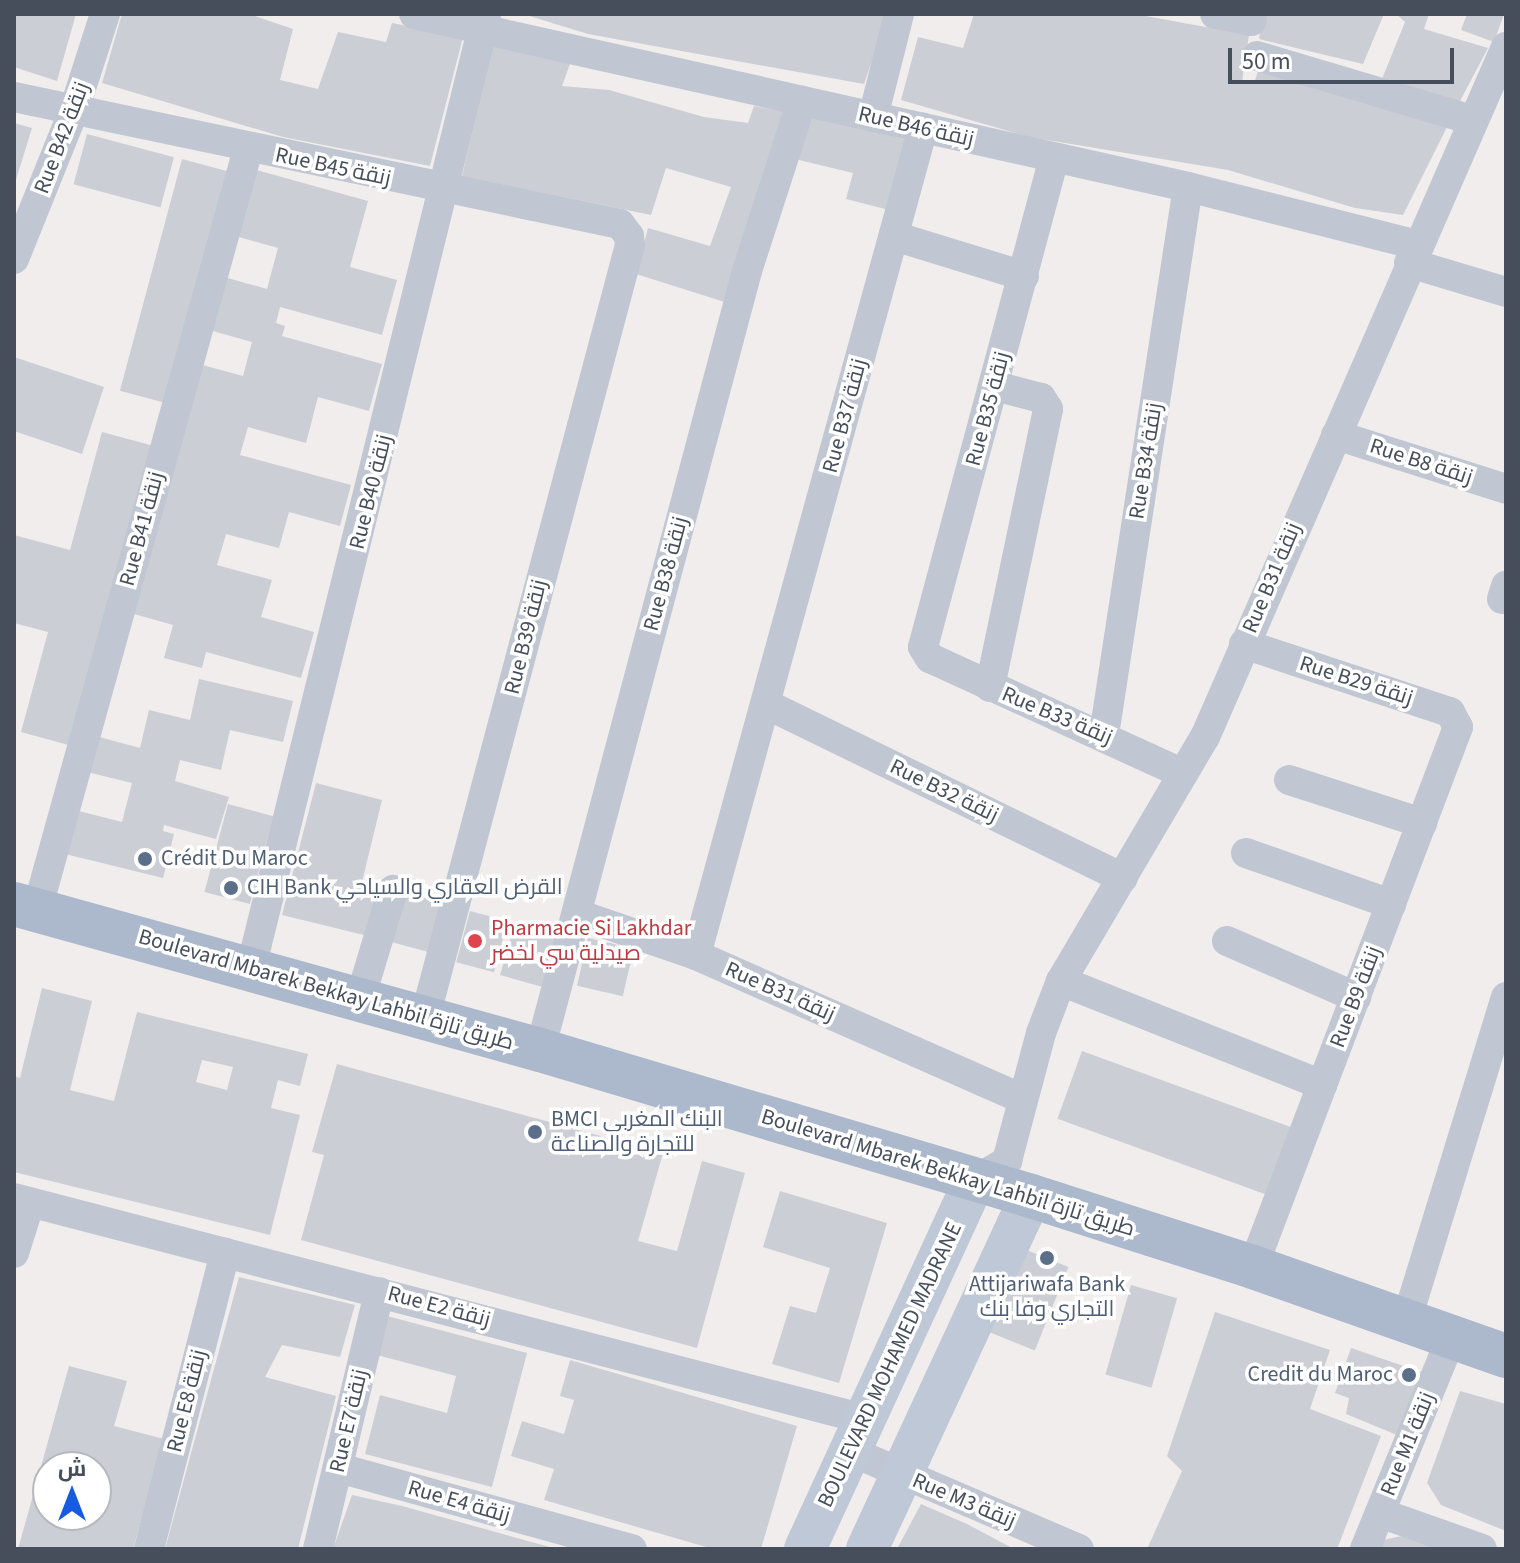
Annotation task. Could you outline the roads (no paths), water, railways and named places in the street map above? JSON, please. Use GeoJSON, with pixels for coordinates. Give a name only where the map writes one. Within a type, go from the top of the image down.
{"type":"FeatureCollection","features":[{"type":"Feature","properties":{"kind":"main road","name":"Boulevard Mbarek Bekkay Lahbil طريق تازة"},"geometry":{"type":"LineString","coordinates":[[26,907],[1004,1179],[1506,1356]]}},
{"type":"Feature","properties":{"kind":"street","name":"Rue B42 زنقة"},"geometry":{"type":"LineString","coordinates":[[14,259],[74,110],[105,14]]}},
{"type":"Feature","properties":{"kind":"street","name":"Rue B46 زنقة"},"geometry":{"type":"LineString","coordinates":[[414,14],[485,21],[802,101],[1188,187],[1413,254]]}},
{"type":"Feature","properties":{"kind":"street"},"geometry":{"type":"LineString","coordinates":[[873,117],[899,14]]}},
{"type":"Feature","properties":{"kind":"street"},"geometry":{"type":"LineString","coordinates":[[1215,14],[1251,18]]}},
{"type":"Feature","properties":{"kind":"street","name":"Rue B40 زنقة"},"geometry":{"type":"LineString","coordinates":[[251,968],[485,21]]}},
{"type":"Feature","properties":{"kind":"street","name":"Rue B31 زنقة"},"geometry":{"type":"LineString","coordinates":[[1004,1179],[1023,1099],[1061,981],[1205,737],[1413,254],[1506,47]]}},
{"type":"Feature","properties":{"kind":"street"},"geometry":{"type":"LineString","coordinates":[[1257,56],[1472,120]]}},
{"type":"Feature","properties":{"kind":"street","name":"Rue B45 زنقة"},"geometry":{"type":"LineString","coordinates":[[14,97],[444,191],[620,224],[629,236],[627,256]]}},
{"type":"Feature","properties":{"kind":"street","name":"Rue B38 زنقة"},"geometry":{"type":"LineString","coordinates":[[540,1050],[747,271],[802,101]]}},
{"type":"Feature","properties":{"kind":"street","name":"Rue B37 زنقة"},"geometry":{"type":"LineString","coordinates":[[696,955],[923,128]]}},
{"type":"Feature","properties":{"kind":"street","name":"Rue B41 زنقة"},"geometry":{"type":"LineString","coordinates":[[26,907],[248,149]]}},
{"type":"Feature","properties":{"kind":"street","name":"Rue B35 زنقة"},"geometry":{"type":"LineString","coordinates":[[930,658],[924,640],[995,386],[1054,158]]}},
{"type":"Feature","properties":{"kind":"street","name":"Rue B34 زنقة"},"geometry":{"type":"LineString","coordinates":[[1104,735],[1188,187]]}},
{"type":"Feature","properties":{"kind":"street"},"geometry":{"type":"LineString","coordinates":[[894,236],[1024,276]]}},
{"type":"Feature","properties":{"kind":"street"},"geometry":{"type":"LineString","coordinates":[[1413,254],[1506,292]]}},
{"type":"Feature","properties":{"kind":"street","name":"Rue B39 زنقة"},"geometry":{"type":"LineString","coordinates":[[425,1017],[627,256]]}},
{"type":"Feature","properties":{"kind":"street"},"geometry":{"type":"LineString","coordinates":[[990,687],[1048,409],[1041,398],[995,386]]}},
{"type":"Feature","properties":{"kind":"street","name":"Rue B8 زنقة"},"geometry":{"type":"LineString","coordinates":[[1336,435],[1506,489]]}},
{"type":"Feature","properties":{"kind":"street","name":"Rue B29 زنقة"},"geometry":{"type":"LineString","coordinates":[[1244,644],[1450,712],[1458,727]]}},
{"type":"Feature","properties":{"kind":"street","name":"Rue B33 زنقة"},"geometry":{"type":"LineString","coordinates":[[930,658],[1104,735],[1183,774]]}},
{"type":"Feature","properties":{"kind":"street","name":"Rue B32 زنقة"},"geometry":{"type":"LineString","coordinates":[[766,704],[1123,878]]}},
{"type":"Feature","properties":{"kind":"street","name":"Rue B9 زنقة"},"geometry":{"type":"LineString","coordinates":[[1253,1267],[1458,727]]}},
{"type":"Feature","properties":{"kind":"street"},"geometry":{"type":"LineString","coordinates":[[1289,780],[1422,823]]}},
{"type":"Feature","properties":{"kind":"street"},"geometry":{"type":"LineString","coordinates":[[1246,853],[1391,904]]}},
{"type":"Feature","properties":{"kind":"street"},"geometry":{"type":"LineString","coordinates":[[360,999],[393,890]]}},
{"type":"Feature","properties":{"kind":"street","name":"Rue B31 زنقة"},"geometry":{"type":"LineString","coordinates":[[577,914],[696,955],[1023,1099]]}},
{"type":"Feature","properties":{"kind":"street"},"geometry":{"type":"LineString","coordinates":[[1227,941],[1356,997]]}},
{"type":"Feature","properties":{"kind":"street"},"geometry":{"type":"LineString","coordinates":[[1061,981],[1322,1085]]}},
{"type":"Feature","properties":{"kind":"street"},"geometry":{"type":"LineString","coordinates":[[1406,1322],[1506,997]]}},
{"type":"Feature","properties":{"kind":"street"},"geometry":{"type":"LineString","coordinates":[[867,1549],[901,1475],[1004,1179]]}},
{"type":"Feature","properties":{"kind":"street","name":"BOULEVARD MOHAMED MADRANE"},"geometry":{"type":"LineString","coordinates":[[805,1549],[857,1435],[1004,1179]]}},
{"type":"Feature","properties":{"kind":"street"},"geometry":{"type":"LineString","coordinates":[[14,1253],[22,1200]]}},
{"type":"Feature","properties":{"kind":"street","name":"Rue E2 زنقة"},"geometry":{"type":"LineString","coordinates":[[22,1200],[379,1292],[857,1435]]}},
{"type":"Feature","properties":{"kind":"street","name":"Rue E8 زنقة"},"geometry":{"type":"LineString","coordinates":[[149,1549],[225,1253]]}},
{"type":"Feature","properties":{"kind":"street","name":"Rue E7 زنقة"},"geometry":{"type":"LineString","coordinates":[[318,1549],[379,1292]]}},
{"type":"Feature","properties":{"kind":"street","name":"Rue M1 زنقة"},"geometry":{"type":"LineString","coordinates":[[1365,1549],[1451,1338]]}},
{"type":"Feature","properties":{"kind":"street","name":"Rue M3 زنقة"},"geometry":{"type":"LineString","coordinates":[[857,1435],[901,1475],[1079,1549]]}},
{"type":"Feature","properties":{"kind":"street","name":"Rue E4 زنقة"},"geometry":{"type":"LineString","coordinates":[[339,1468],[577,1542],[632,1549]]}},
{"type":"Feature","properties":{"kind":"street"},"geometry":{"type":"LineString","coordinates":[[1380,1513],[1482,1549]]}},
{"type":"Feature","properties":{"kind":"place","name":"Crédit Du Maroc"},"geometry":{"type":"Point","coordinates":[145,859]}},
{"type":"Feature","properties":{"kind":"place","name":"CIH Bank القرض العقاري والسياحي"},"geometry":{"type":"Point","coordinates":[231,888]}},
{"type":"Feature","properties":{"kind":"place","name":"Pharmacie Si Lakhdar صيدلية سي لخضر"},"geometry":{"type":"Point","coordinates":[475,941]}},
{"type":"Feature","properties":{"kind":"place","name":"BMCI البنك المغربي للتجارة والصناعة"},"geometry":{"type":"Point","coordinates":[535,1132]}},
{"type":"Feature","properties":{"kind":"place","name":"Attijariwafa Bank التجاري وفا بنك"},"geometry":{"type":"Point","coordinates":[1047,1258]}},
{"type":"Feature","properties":{"kind":"place","name":"Credit du Maroc"},"geometry":{"type":"Point","coordinates":[1409,1375]}}]}
